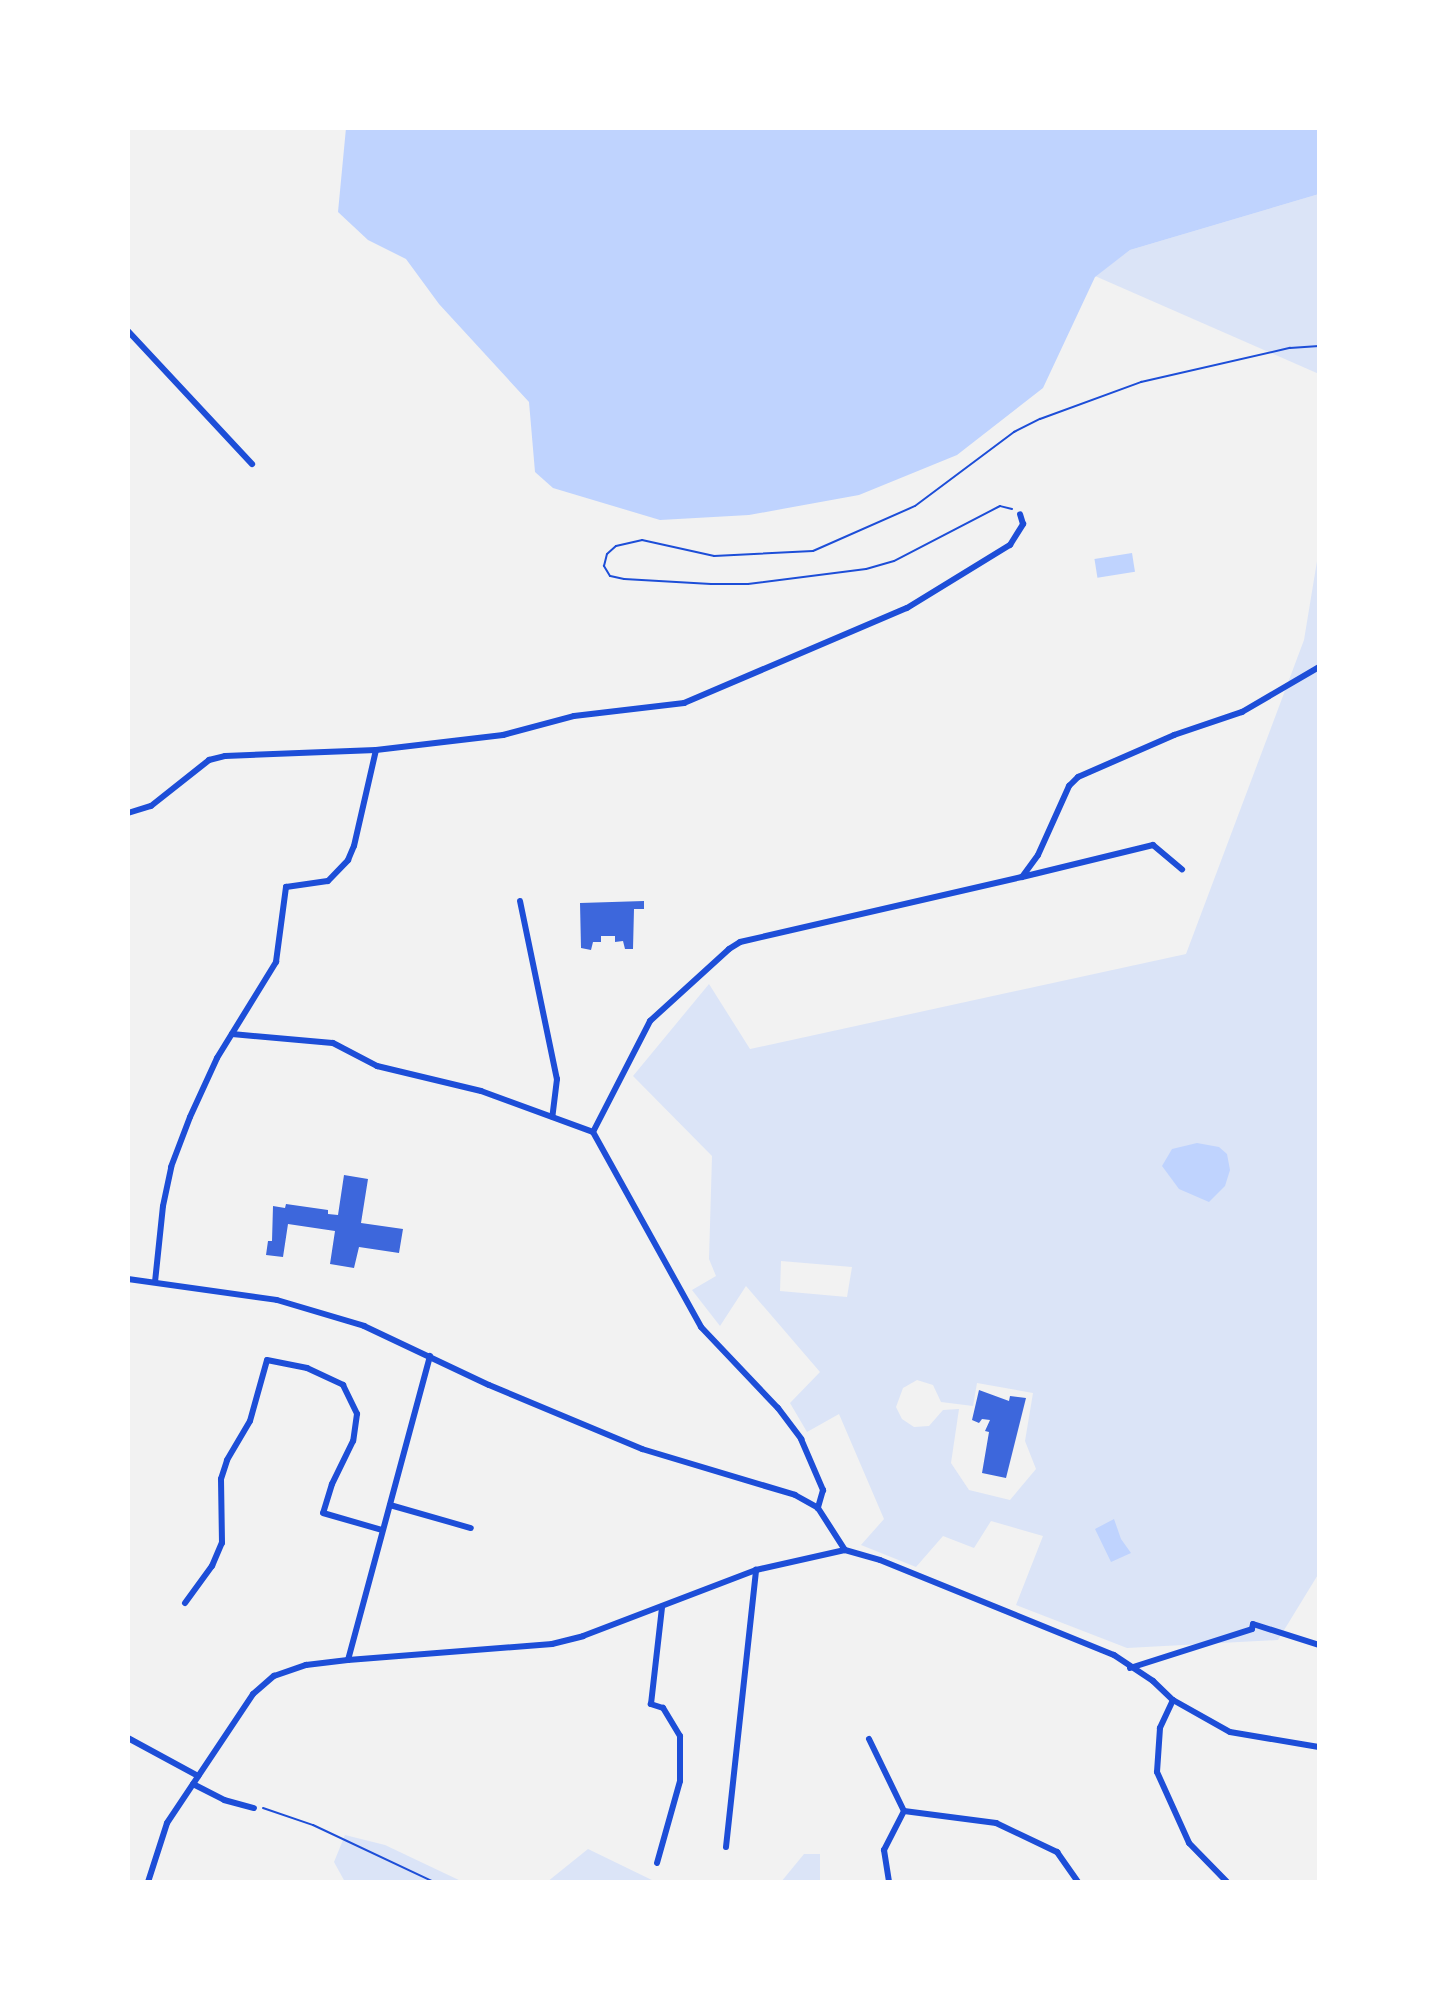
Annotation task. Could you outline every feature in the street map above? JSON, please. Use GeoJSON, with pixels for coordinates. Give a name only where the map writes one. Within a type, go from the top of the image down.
{"type":"FeatureCollection","features":[{"type":"Feature","properties":{"kind":"street"},"geometry":{"type":"LineString","coordinates":[[128,331],[252,464]]}},
{"type":"Feature","properties":{"kind":"street"},"geometry":{"type":"LineString","coordinates":[[128,347],[138,340]]}},
{"type":"Feature","properties":{"kind":"street"},"geometry":{"type":"LineString","coordinates":[[128,813],[151,806],[209,760],[225,756],[376,750],[503,735],[574,716],[684,703],[907,608],[1010,545],[1023,524],[1020,514]]}},
{"type":"Feature","properties":{"kind":"street"},"geometry":{"type":"LineString","coordinates":[[1022,877],[1038,855],[1069,786],[1078,777],[1159,741],[1242,712],[1319,667]]}},
{"type":"Feature","properties":{"kind":"street"},"geometry":{"type":"LineString","coordinates":[[155,1282],[163,1206],[171,1167],[217,1058],[276,962],[286,887],[328,881],[348,860],[376,750]]}},
{"type":"Feature","properties":{"kind":"street"},"geometry":{"type":"LineString","coordinates":[[593,1132],[650,1021],[740,942],[1153,845],[1182,869]]}},
{"type":"Feature","properties":{"kind":"street"},"geometry":{"type":"LineString","coordinates":[[520,901],[557,1079],[552,1117]]}},
{"type":"Feature","properties":{"kind":"street"},"geometry":{"type":"LineString","coordinates":[[232,1034],[333,1043],[377,1066],[481,1091],[593,1132],[701,1327],[778,1408],[801,1439],[823,1490],[818,1508]]}},
{"type":"Feature","properties":{"kind":"street"},"geometry":{"type":"LineString","coordinates":[[128,1279],[245,1294],[304,1306],[364,1326],[642,1449],[795,1495],[818,1508],[845,1550]]}},
{"type":"Feature","properties":{"kind":"street"},"geometry":{"type":"LineString","coordinates":[[348,1660],[430,1356]]}},
{"type":"Feature","properties":{"kind":"street"},"geometry":{"type":"LineString","coordinates":[[185,1603],[212,1566],[222,1543],[221,1479],[227,1460],[250,1421],[267,1360],[307,1368],[343,1385],[357,1414],[353,1441],[332,1484],[323,1513],[382,1530]]}},
{"type":"Feature","properties":{"kind":"street"},"geometry":{"type":"LineString","coordinates":[[390,1505],[471,1528]]}},
{"type":"Feature","properties":{"kind":"street"},"geometry":{"type":"LineString","coordinates":[[148,1882],[167,1823],[253,1694],[274,1676],[306,1665],[348,1660],[552,1644],[662,1607],[756,1570],[845,1550],[880,1560],[1114,1655],[1153,1681],[1173,1700],[1230,1732],[1319,1747]]}},
{"type":"Feature","properties":{"kind":"street"},"geometry":{"type":"LineString","coordinates":[[726,1847],[756,1570]]}},
{"type":"Feature","properties":{"kind":"street"},"geometry":{"type":"LineString","coordinates":[[657,1863],[680,1781],[680,1736],[663,1708],[651,1704],[662,1607]]}},
{"type":"Feature","properties":{"kind":"street"},"geometry":{"type":"LineString","coordinates":[[1130,1668],[1252,1629],[1253,1624],[1319,1645]]}},
{"type":"Feature","properties":{"kind":"street"},"geometry":{"type":"LineString","coordinates":[[1173,1700],[1160,1728],[1157,1772],[1189,1843],[1227,1882]]}},
{"type":"Feature","properties":{"kind":"street"},"geometry":{"type":"LineString","coordinates":[[128,1738],[198,1776]]}},
{"type":"Feature","properties":{"kind":"street"},"geometry":{"type":"LineString","coordinates":[[869,1739],[904,1811]]}},
{"type":"Feature","properties":{"kind":"street"},"geometry":{"type":"LineString","coordinates":[[193,1784],[224,1800],[254,1808]]}},
{"type":"Feature","properties":{"kind":"street"},"geometry":{"type":"LineString","coordinates":[[889,1882],[884,1850],[904,1811]]}},
{"type":"Feature","properties":{"kind":"street"},"geometry":{"type":"LineString","coordinates":[[904,1811],[996,1823],[1057,1852],[1078,1882]]}},
{"type":"Feature","properties":{"kind":"path"},"geometry":{"type":"LineString","coordinates":[[1020,514],[1000,506],[894,561],[866,569],[762,582],[711,584],[624,579],[610,576],[604,566],[607,554],[616,546],[642,540],[714,556],[813,551],[915,506],[1014,432],[1040,419],[1131,385],[1290,348],[1319,346]]}},
{"type":"Feature","properties":{"kind":"path"},"geometry":{"type":"LineString","coordinates":[[254,1808],[274,1810],[313,1825],[434,1882]]}},
{"type":"Feature","properties":{"kind":"shaded area"},"geometry":{"type":"Polygon","coordinates":[[[1319,194],[1319,374],[1095,276],[1130,250],[1319,194]]]}},
{"type":"Feature","properties":{"kind":"shaded area"},"geometry":{"type":"Polygon","coordinates":[[[1319,549],[1319,1573],[1278,1640],[1127,1648],[1016,1605],[1043,1536],[991,1521],[974,1548],[943,1536],[916,1567],[861,1545],[884,1519],[839,1414],[807,1432],[790,1403],[820,1372],[746,1286],[720,1326],[692,1290],[716,1276],[709,1259],[712,1156],[633,1076],[709,984],[750,1049],[1186,954],[1304,640],[1319,549]],[[781,1261],[780,1291],[847,1297],[852,1267],[781,1261]],[[917,1380],[903,1388],[896,1407],[902,1419],[914,1427],[929,1426],[943,1410],[959,1409],[951,1463],[969,1490],[1010,1500],[1036,1469],[1025,1441],[1033,1393],[977,1383],[973,1406],[941,1402],[933,1385],[917,1380]]]}},
{"type":"Feature","properties":{"kind":"shaded area"},"geometry":{"type":"Polygon","coordinates":[[[345,1835],[385,1845],[463,1882],[345,1882],[334,1862],[345,1835]]]}},
{"type":"Feature","properties":{"kind":"shaded area"},"geometry":{"type":"Polygon","coordinates":[[[588,1849],[656,1882],[547,1882],[588,1849]]]}},
{"type":"Feature","properties":{"kind":"shaded area"},"geometry":{"type":"Polygon","coordinates":[[[804,1854],[820,1854],[820,1882],[781,1882],[804,1854]]]}},
{"type":"Feature","properties":{"kind":"water"},"geometry":{"type":"Polygon","coordinates":[[[346,128],[1319,128],[1319,194],[1130,250],[1095,277],[1043,388],[957,455],[859,495],[749,515],[660,520],[553,488],[535,472],[529,402],[439,304],[406,259],[368,240],[338,212],[346,128]]]}},
{"type":"Feature","properties":{"kind":"water"},"geometry":{"type":"Polygon","coordinates":[[[1132,553],[1135,572],[1097,578],[1094,559],[1132,553]]]}},
{"type":"Feature","properties":{"kind":"water"},"geometry":{"type":"Polygon","coordinates":[[[1197,1143],[1219,1147],[1227,1154],[1230,1170],[1225,1186],[1209,1202],[1179,1189],[1162,1166],[1172,1149],[1197,1143]]]}},
{"type":"Feature","properties":{"kind":"water"},"geometry":{"type":"Polygon","coordinates":[[[1114,1519],[1121,1539],[1131,1553],[1111,1562],[1095,1529],[1114,1519]]]}},
{"type":"Feature","properties":{"kind":"building"},"geometry":{"type":"Polygon","coordinates":[[[644,901],[644,909],[634,909],[633,949],[625,949],[623,941],[615,942],[615,936],[601,936],[601,942],[593,942],[591,950],[581,948],[580,903],[644,901]]]}},
{"type":"Feature","properties":{"kind":"building"},"geometry":{"type":"Polygon","coordinates":[[[344,1175],[368,1179],[361,1223],[403,1229],[399,1253],[359,1247],[354,1268],[330,1264],[335,1231],[288,1224],[283,1257],[266,1255],[268,1241],[272,1241],[273,1206],[285,1208],[286,1204],[328,1210],[328,1214],[338,1215],[344,1175]]]}},
{"type":"Feature","properties":{"kind":"building"},"geometry":{"type":"Polygon","coordinates":[[[979,1390],[1009,1401],[1010,1396],[1026,1398],[1006,1478],[982,1473],[989,1432],[985,1431],[990,1420],[982,1419],[979,1423],[972,1420],[979,1390]]]}}]}
